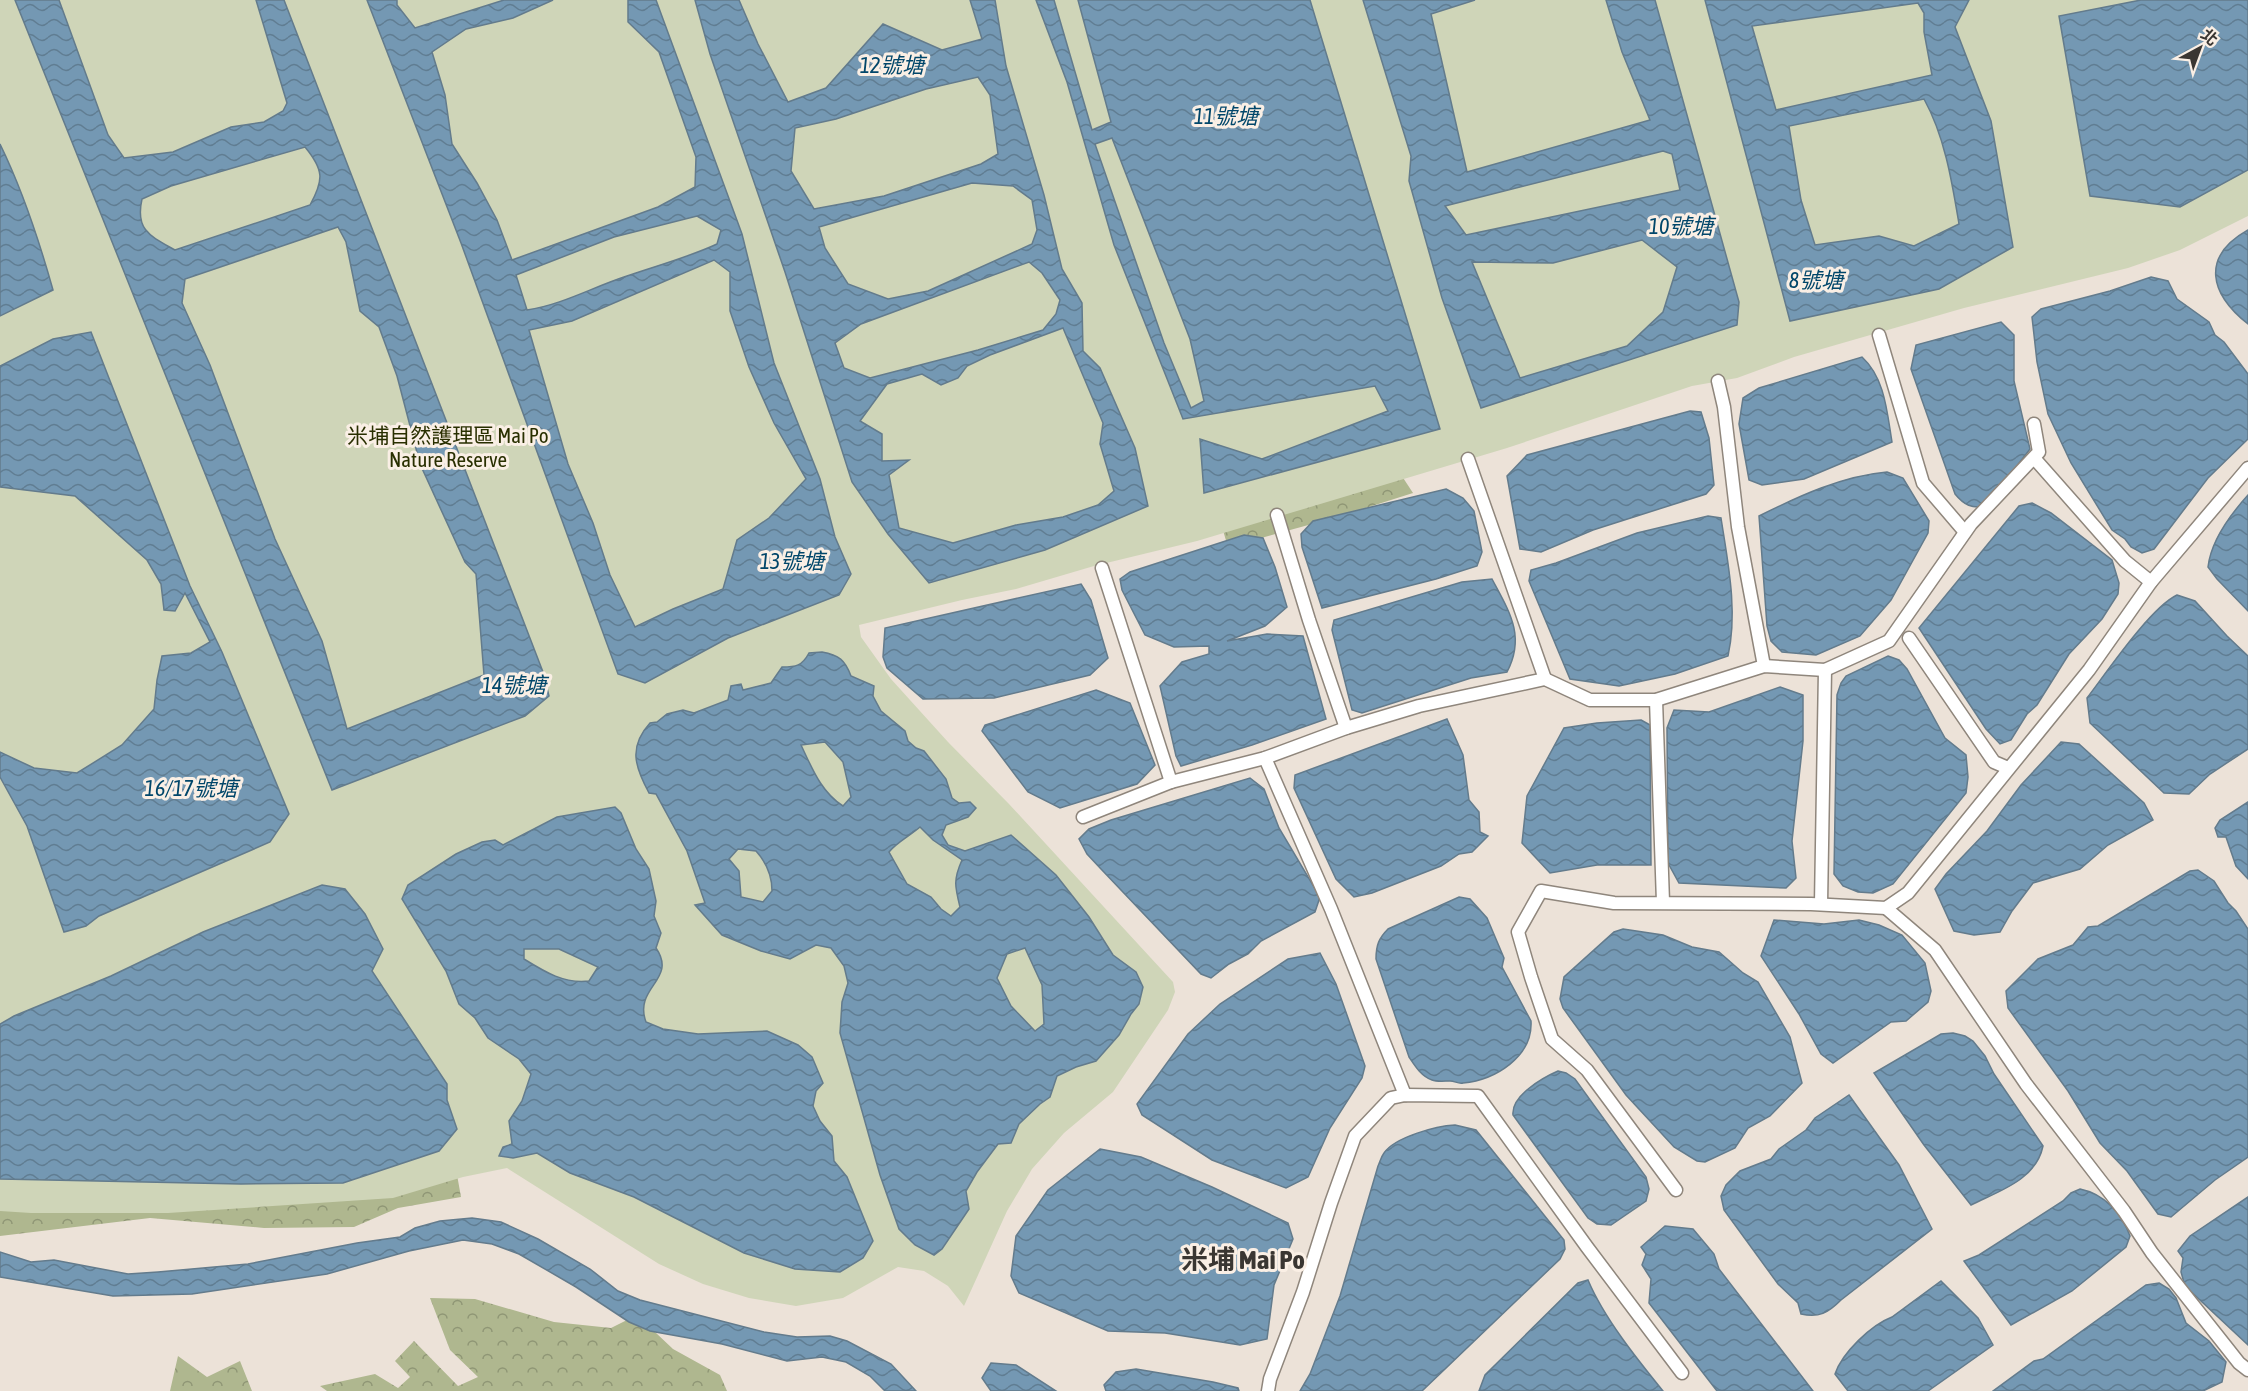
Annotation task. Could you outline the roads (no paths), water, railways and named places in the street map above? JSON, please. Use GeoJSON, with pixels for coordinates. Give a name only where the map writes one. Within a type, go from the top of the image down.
{"type":"FeatureCollection","features":[{"type":"Feature","properties":{"kind":"lane"},"geometry":{"type":"LineString","coordinates":[[1880,335],[1923,483],[1965,532]]}},
{"type":"Feature","properties":{"kind":"lane"},"geometry":{"type":"LineString","coordinates":[[1718,381],[1724,407],[1738,527],[1764,666]]}},
{"type":"Feature","properties":{"kind":"lane"},"geometry":{"type":"LineString","coordinates":[[1083,817],[1171,782],[1265,758],[1346,728],[1419,706],[1545,679],[1590,700],[1656,700],[1764,666],[1825,670],[1889,641],[1965,532],[2039,452],[2034,424]]}},
{"type":"Feature","properties":{"kind":"lane"},"geometry":{"type":"LineString","coordinates":[[2034,458],[2124,561],[2151,582]]}},
{"type":"Feature","properties":{"kind":"lane"},"geometry":{"type":"LineString","coordinates":[[1468,459],[1545,679]]}},
{"type":"Feature","properties":{"kind":"lane"},"geometry":{"type":"LineString","coordinates":[[1886,908],[1908,893],[2090,670],[2151,582],[2248,468]]}},
{"type":"Feature","properties":{"kind":"lane"},"geometry":{"type":"LineString","coordinates":[[1277,515],[1309,620],[1346,728]]}},
{"type":"Feature","properties":{"kind":"lane"},"geometry":{"type":"LineString","coordinates":[[1102,568],[1171,782]]}},
{"type":"Feature","properties":{"kind":"lane"},"geometry":{"type":"LineString","coordinates":[[1909,638],[1994,762],[2008,768]]}},
{"type":"Feature","properties":{"kind":"lane"},"geometry":{"type":"LineString","coordinates":[[1821,904],[1825,670]]}},
{"type":"Feature","properties":{"kind":"lane"},"geometry":{"type":"LineString","coordinates":[[1656,700],[1663,902]]}},
{"type":"Feature","properties":{"kind":"lane"},"geometry":{"type":"LineString","coordinates":[[1265,758],[1331,909],[1405,1095]]}},
{"type":"Feature","properties":{"kind":"lane"},"geometry":{"type":"LineString","coordinates":[[1676,1190],[1587,1070],[1552,1040],[1518,932],[1541,891],[1614,903],[1821,904],[1886,908],[1935,950],[2026,1083],[2124,1211],[2152,1253],[2239,1363],[2248,1370]]}},
{"type":"Feature","properties":{"kind":"lane"},"geometry":{"type":"LineString","coordinates":[[1268,1391],[1270,1379],[1303,1292],[1355,1136],[1391,1098],[1405,1095],[1478,1096],[1682,1373]]}},
{"type":"Feature","properties":{"kind":"water","name":"14號塘"},"geometry":{"type":"Polygon","coordinates":[[[15,0],[59,0],[108,135],[124,158],[173,152],[231,127],[264,122],[283,111],[287,103],[256,0],[284,0],[543,672],[549,696],[525,716],[332,790],[15,0]],[[305,147],[171,186],[142,199],[141,218],[146,231],[175,250],[310,205],[318,189],[320,175],[316,162],[305,147]],[[338,227],[185,279],[182,303],[210,365],[275,539],[322,641],[347,729],[484,675],[476,574],[465,562],[420,464],[397,376],[379,327],[360,311],[346,242],[338,227]]]}},
{"type":"Feature","properties":{"kind":"water","name":"13號塘"},"geometry":{"type":"Polygon","coordinates":[[[367,0],[397,0],[397,5],[415,28],[504,0],[553,0],[513,18],[466,29],[432,52],[445,95],[452,144],[497,220],[512,260],[658,207],[695,187],[696,157],[659,52],[628,22],[628,0],[656,0],[742,234],[774,363],[820,479],[835,537],[851,574],[839,595],[728,638],[645,683],[618,674],[461,243],[367,0]],[[697,216],[614,237],[516,275],[527,310],[564,300],[717,244],[721,230],[697,216]],[[714,260],[572,321],[529,330],[568,464],[593,523],[610,575],[635,627],[723,589],[737,540],[769,518],[806,479],[774,423],[749,367],[730,311],[730,272],[714,260]]]}},
{"type":"Feature","properties":{"kind":"water","name":"12號塘"},"geometry":{"type":"Polygon","coordinates":[[[695,0],[739,0],[758,44],[788,102],[826,88],[883,24],[942,50],[982,39],[970,0],[995,0],[1006,66],[1044,195],[1062,269],[1082,303],[1083,351],[1100,368],[1135,448],[1148,506],[1045,550],[929,583],[888,534],[852,482],[785,272],[710,54],[695,0]],[[978,77],[926,89],[836,119],[795,128],[791,171],[814,209],[884,196],[981,164],[998,154],[990,95],[978,77]],[[972,183],[819,227],[825,248],[848,284],[888,299],[928,291],[1032,244],[1037,230],[1032,200],[1013,186],[972,183]],[[1029,262],[861,324],[835,343],[844,368],[870,378],[978,350],[1043,330],[1056,314],[1060,300],[1042,273],[1029,262]],[[1063,328],[967,366],[958,378],[941,385],[922,374],[887,384],[860,421],[882,434],[882,461],[909,460],[889,475],[899,528],[953,543],[1016,525],[1063,517],[1098,505],[1114,491],[1100,444],[1103,423],[1063,328]]]}},
{"type":"Feature","properties":{"kind":"water","name":"11號塘"},"geometry":{"type":"Polygon","coordinates":[[[1036,0],[1054,0],[1092,130],[1111,122],[1078,0],[1310,0],[1440,429],[1204,493],[1200,439],[1262,459],[1388,411],[1375,386],[1183,419],[1114,245],[1067,82],[1036,0]],[[1112,138],[1095,144],[1164,343],[1191,408],[1204,401],[1190,339],[1112,138]]]}},
{"type":"Feature","properties":{"kind":"water","name":"10號塘"},"geometry":{"type":"Polygon","coordinates":[[[1363,0],[1475,0],[1431,14],[1467,172],[1650,120],[1622,52],[1606,0],[1655,0],[1739,302],[1737,325],[1481,408],[1442,298],[1409,181],[1411,156],[1363,0]],[[1663,151],[1445,206],[1466,235],[1680,190],[1672,154],[1663,151]],[[1642,240],[1553,263],[1472,262],[1520,378],[1627,346],[1663,312],[1677,267],[1642,240]]]}},
{"type":"Feature","properties":{"kind":"water","name":"8號塘"},"geometry":{"type":"Polygon","coordinates":[[[1705,0],[1969,0],[1955,27],[1991,121],[2013,247],[1939,289],[1790,321],[1705,0]],[[1918,3],[1752,26],[1776,110],[1932,75],[1924,32],[1924,13],[1918,3]],[[1924,99],[1789,126],[1801,200],[1815,245],[1879,236],[1914,246],[1959,224],[1942,144],[1924,99]]]}},
{"type":"Feature","properties":{"kind":"water"},"geometry":{"type":"Polygon","coordinates":[[[2141,0],[2248,0],[2248,170],[2180,207],[2090,196],[2059,16],[2141,0]]]}},
{"type":"Feature","properties":{"kind":"water"},"geometry":{"type":"Polygon","coordinates":[[[0,144],[30,216],[53,290],[0,316],[0,144]]]}},
{"type":"Feature","properties":{"kind":"water"},"geometry":{"type":"Polygon","coordinates":[[[2248,230],[2248,324],[2225,300],[2216,276],[2217,264],[2222,252],[2248,230]]]}},
{"type":"Feature","properties":{"kind":"water"},"geometry":{"type":"Polygon","coordinates":[[[2151,277],[2168,281],[2177,299],[2209,322],[2215,335],[2224,342],[2248,374],[2248,439],[2208,478],[2154,549],[2142,553],[2131,547],[2125,539],[2112,530],[2071,463],[2048,414],[2037,362],[2032,317],[2041,309],[2110,291],[2151,277]]]}},
{"type":"Feature","properties":{"kind":"water"},"geometry":{"type":"Polygon","coordinates":[[[2001,322],[2014,335],[2014,381],[2030,449],[1986,506],[1977,507],[1965,503],[1955,494],[1911,369],[1916,345],[2001,322]]]}},
{"type":"Feature","properties":{"kind":"water","name":"16/17號塘"},"geometry":{"type":"Polygon","coordinates":[[[91,332],[190,586],[222,652],[289,814],[270,842],[99,916],[86,926],[64,932],[27,826],[0,777],[0,752],[34,768],[77,773],[122,745],[154,709],[162,656],[191,653],[210,642],[185,593],[175,611],[164,610],[161,584],[147,560],[75,496],[0,487],[0,366],[53,339],[91,332]]]}},
{"type":"Feature","properties":{"kind":"water"},"geometry":{"type":"Polygon","coordinates":[[[1862,357],[1876,375],[1884,396],[1892,442],[1804,479],[1762,485],[1749,480],[1739,424],[1743,398],[1759,388],[1862,357]]]}},
{"type":"Feature","properties":{"kind":"water"},"geometry":{"type":"Polygon","coordinates":[[[1690,411],[1701,412],[1709,438],[1714,485],[1706,494],[1593,530],[1541,552],[1520,549],[1507,476],[1527,455],[1690,411]]]}},
{"type":"Feature","properties":{"kind":"water"},"geometry":{"type":"Polygon","coordinates":[[[1887,472],[1903,478],[1929,521],[1928,533],[1891,600],[1860,636],[1816,655],[1782,652],[1771,641],[1767,626],[1759,516],[1837,482],[1887,472]]]}},
{"type":"Feature","properties":{"kind":"water"},"geometry":{"type":"Polygon","coordinates":[[[1446,489],[1463,498],[1474,511],[1482,552],[1477,566],[1436,579],[1322,608],[1302,547],[1301,534],[1313,521],[1446,489]]]}},
{"type":"Feature","properties":{"kind":"water"},"geometry":{"type":"Polygon","coordinates":[[[2248,495],[2248,611],[2208,567],[2217,538],[2228,519],[2248,495]]]}},
{"type":"Feature","properties":{"kind":"water"},"geometry":{"type":"Polygon","coordinates":[[[2032,503],[2051,513],[2112,560],[2119,583],[2118,594],[2102,619],[2069,654],[2037,705],[2027,714],[2011,740],[2000,744],[1986,729],[1919,628],[2019,506],[2032,503]]]}},
{"type":"Feature","properties":{"kind":"water"},"geometry":{"type":"Polygon","coordinates":[[[1708,516],[1721,518],[1731,587],[1732,622],[1728,656],[1675,674],[1619,686],[1570,679],[1529,581],[1531,570],[1637,533],[1708,516]]]}},
{"type":"Feature","properties":{"kind":"water"},"geometry":{"type":"Polygon","coordinates":[[[1244,535],[1263,538],[1275,567],[1287,607],[1265,626],[1227,641],[1267,634],[1303,636],[1326,719],[1252,745],[1181,766],[1176,756],[1160,686],[1182,662],[1209,654],[1209,646],[1174,647],[1145,635],[1122,590],[1120,579],[1130,572],[1244,535]]]}},
{"type":"Feature","properties":{"kind":"water"},"geometry":{"type":"Polygon","coordinates":[[[1492,579],[1509,613],[1515,635],[1513,659],[1507,672],[1471,678],[1362,713],[1352,710],[1332,630],[1334,620],[1462,582],[1492,579]]]}},
{"type":"Feature","properties":{"kind":"water"},"geometry":{"type":"Polygon","coordinates":[[[1081,584],[1091,600],[1108,658],[1090,675],[994,698],[923,699],[887,668],[883,657],[885,628],[1081,584]]]}},
{"type":"Feature","properties":{"kind":"water"},"geometry":{"type":"Polygon","coordinates":[[[2177,595],[2195,601],[2248,656],[2248,749],[2210,774],[2189,794],[2164,793],[2090,723],[2087,698],[2142,626],[2166,602],[2177,595]]]}},
{"type":"Feature","properties":{"kind":"water"},"geometry":{"type":"Polygon","coordinates":[[[822,652],[837,657],[844,662],[851,676],[874,686],[873,696],[881,711],[905,731],[908,741],[924,751],[946,779],[952,798],[959,803],[970,802],[976,808],[968,817],[946,825],[942,835],[948,845],[965,851],[1011,835],[1056,875],[1089,917],[1113,955],[1136,972],[1143,987],[1139,1004],[1119,1035],[1096,1061],[1057,1076],[1050,1097],[1019,1124],[1011,1143],[998,1144],[966,1191],[969,1209],[942,1249],[934,1255],[915,1245],[899,1229],[880,1175],[840,1033],[842,1002],[848,983],[844,966],[831,948],[816,945],[790,959],[761,951],[722,935],[695,905],[705,903],[687,851],[656,794],[649,793],[637,766],[636,749],[643,732],[650,723],[657,722],[667,714],[683,710],[694,713],[728,700],[731,686],[741,684],[743,690],[771,683],[782,667],[798,665],[809,653],[822,652]],[[825,742],[801,745],[823,787],[843,806],[851,797],[843,762],[825,742]],[[920,827],[889,852],[907,884],[931,897],[941,909],[951,916],[960,907],[956,884],[962,860],[933,840],[920,827]],[[738,849],[729,859],[739,871],[741,897],[763,902],[772,891],[772,885],[768,870],[760,855],[756,851],[738,849]],[[1025,948],[1007,954],[997,978],[1011,1006],[1035,1031],[1044,1024],[1042,985],[1025,948]]]}},
{"type":"Feature","properties":{"kind":"water"},"geometry":{"type":"Polygon","coordinates":[[[1888,656],[1899,660],[1907,669],[1945,738],[1966,755],[1968,777],[1966,793],[1893,884],[1873,893],[1858,892],[1843,886],[1834,874],[1837,695],[1846,676],[1888,656]]]}},
{"type":"Feature","properties":{"kind":"water"},"geometry":{"type":"Polygon","coordinates":[[[1780,687],[1803,695],[1803,741],[1792,841],[1796,878],[1786,888],[1679,883],[1668,863],[1667,728],[1674,710],[1709,712],[1780,687]]]}},
{"type":"Feature","properties":{"kind":"water"},"geometry":{"type":"Polygon","coordinates":[[[1096,690],[1130,703],[1155,765],[1137,784],[1060,808],[1028,792],[982,731],[985,725],[1096,690]]]}},
{"type":"Feature","properties":{"kind":"water"},"geometry":{"type":"Polygon","coordinates":[[[1447,719],[1463,755],[1469,800],[1479,812],[1480,832],[1488,836],[1472,852],[1459,854],[1441,866],[1372,893],[1354,897],[1336,879],[1294,788],[1295,775],[1447,719]]]}},
{"type":"Feature","properties":{"kind":"water"},"geometry":{"type":"Polygon","coordinates":[[[1641,720],[1650,725],[1651,865],[1597,865],[1550,873],[1522,843],[1527,796],[1564,728],[1641,720]]]}},
{"type":"Feature","properties":{"kind":"water"},"geometry":{"type":"Polygon","coordinates":[[[2061,742],[2079,744],[2144,803],[2153,820],[2108,845],[2080,869],[2033,883],[2000,932],[1974,935],[1954,931],[1935,889],[1946,874],[1987,831],[2021,785],[2061,742]]]}},
{"type":"Feature","properties":{"kind":"water"},"geometry":{"type":"Polygon","coordinates":[[[1250,778],[1264,789],[1279,828],[1320,897],[1315,912],[1261,941],[1248,954],[1229,964],[1211,978],[1201,974],[1101,869],[1087,854],[1079,839],[1089,829],[1111,820],[1250,778]]]}},
{"type":"Feature","properties":{"kind":"water"},"geometry":{"type":"Polygon","coordinates":[[[2248,802],[2248,879],[2236,866],[2226,837],[2218,837],[2215,828],[2220,820],[2248,802]]]}},
{"type":"Feature","properties":{"kind":"water"},"geometry":{"type":"Polygon","coordinates":[[[615,807],[621,813],[636,849],[649,869],[656,901],[654,916],[661,933],[656,948],[662,968],[645,1000],[646,1022],[663,1029],[698,1034],[767,1031],[798,1045],[812,1057],[823,1083],[816,1091],[813,1106],[820,1121],[832,1136],[834,1161],[847,1177],[873,1241],[863,1258],[840,1272],[795,1269],[744,1253],[634,1197],[570,1173],[537,1153],[513,1158],[499,1156],[503,1147],[512,1144],[509,1121],[522,1101],[531,1074],[519,1059],[488,1038],[475,1018],[459,1004],[446,971],[402,899],[408,885],[456,854],[482,842],[495,840],[503,845],[557,817],[615,807]],[[524,949],[524,959],[563,979],[589,981],[598,967],[559,949],[524,949]]]}},
{"type":"Feature","properties":{"kind":"water"},"geometry":{"type":"Polygon","coordinates":[[[2198,870],[2214,881],[2248,929],[2248,1157],[2215,1180],[2171,1217],[2158,1214],[2127,1171],[2100,1143],[2068,1091],[2008,1008],[2006,991],[2038,959],[2073,945],[2088,927],[2098,926],[2190,871],[2198,870]]]}},
{"type":"Feature","properties":{"kind":"water"},"geometry":{"type":"Polygon","coordinates":[[[322,885],[345,889],[365,914],[383,949],[372,971],[447,1084],[447,1100],[457,1129],[439,1151],[343,1183],[241,1184],[0,1179],[0,1024],[111,976],[203,932],[322,885]]]}},
{"type":"Feature","properties":{"kind":"water"},"geometry":{"type":"Polygon","coordinates":[[[1459,897],[1470,899],[1487,918],[1504,958],[1502,967],[1531,1021],[1526,1045],[1510,1064],[1487,1077],[1461,1083],[1428,1078],[1421,1073],[1409,1057],[1376,959],[1379,942],[1388,929],[1459,897]]]}},
{"type":"Feature","properties":{"kind":"water"},"geometry":{"type":"Polygon","coordinates":[[[1774,920],[1824,924],[1859,920],[1879,925],[1902,935],[1925,963],[1931,991],[1928,1002],[1906,1021],[1891,1022],[1833,1063],[1821,1054],[1799,1014],[1761,956],[1774,920]]]}},
{"type":"Feature","properties":{"kind":"water"},"geometry":{"type":"Polygon","coordinates":[[[1623,929],[1663,935],[1692,947],[1719,952],[1743,973],[1758,982],[1790,1037],[1802,1083],[1770,1116],[1748,1128],[1735,1148],[1705,1162],[1697,1161],[1674,1147],[1626,1095],[1563,1008],[1560,999],[1564,977],[1614,932],[1623,929]]]}},
{"type":"Feature","properties":{"kind":"water"},"geometry":{"type":"Polygon","coordinates":[[[1320,953],[1336,984],[1365,1066],[1362,1078],[1330,1128],[1308,1177],[1286,1188],[1212,1160],[1142,1115],[1137,1104],[1188,1034],[1220,1004],[1288,959],[1320,953]]]}},
{"type":"Feature","properties":{"kind":"water"},"geometry":{"type":"Polygon","coordinates":[[[1953,1033],[1973,1041],[1985,1056],[1994,1074],[2043,1146],[2033,1168],[2025,1176],[1971,1205],[1924,1145],[1874,1073],[1941,1034],[1953,1033]]]}},
{"type":"Feature","properties":{"kind":"water"},"geometry":{"type":"Polygon","coordinates":[[[1558,1071],[1575,1079],[1646,1177],[1649,1189],[1646,1201],[1611,1225],[1597,1224],[1588,1218],[1513,1115],[1517,1101],[1529,1088],[1558,1071]]]}},
{"type":"Feature","properties":{"kind":"water"},"geometry":{"type":"Polygon","coordinates":[[[1849,1095],[1899,1165],[1932,1229],[1827,1311],[1818,1315],[1801,1314],[1798,1303],[1778,1284],[1724,1210],[1721,1196],[1726,1185],[1740,1171],[1771,1159],[1779,1149],[1806,1130],[1815,1118],[1849,1095]]]}},
{"type":"Feature","properties":{"kind":"water"},"geometry":{"type":"Polygon","coordinates":[[[1455,1125],[1476,1130],[1564,1240],[1565,1249],[1560,1259],[1422,1391],[1300,1391],[1310,1374],[1340,1296],[1383,1155],[1389,1147],[1406,1137],[1427,1130],[1455,1125]]]}},
{"type":"Feature","properties":{"kind":"water"},"geometry":{"type":"Polygon","coordinates":[[[1100,1149],[1141,1157],[1288,1223],[1293,1239],[1274,1285],[1267,1339],[1240,1345],[1165,1333],[1108,1331],[1019,1293],[1011,1276],[1016,1236],[1048,1190],[1100,1149]]]}},
{"type":"Feature","properties":{"kind":"water"},"geometry":{"type":"Polygon","coordinates":[[[2080,1189],[2105,1200],[2117,1213],[2130,1236],[2126,1247],[2072,1291],[2011,1325],[1964,1261],[1979,1255],[2080,1189]]]}},
{"type":"Feature","properties":{"kind":"water"},"geometry":{"type":"Polygon","coordinates":[[[2248,1197],[2248,1345],[2185,1286],[2181,1272],[2183,1258],[2178,1251],[2190,1236],[2248,1197]]]}},
{"type":"Feature","properties":{"kind":"water"},"geometry":{"type":"Polygon","coordinates":[[[472,1218],[501,1222],[538,1239],[590,1269],[618,1291],[640,1300],[764,1332],[797,1337],[830,1336],[847,1341],[891,1364],[916,1391],[885,1391],[870,1376],[846,1362],[822,1357],[787,1361],[722,1344],[650,1331],[629,1322],[576,1287],[519,1254],[492,1244],[463,1240],[409,1251],[327,1274],[192,1294],[113,1296],[0,1277],[0,1252],[31,1262],[54,1260],[128,1274],[158,1272],[248,1264],[400,1237],[415,1228],[440,1221],[472,1218]]]}},
{"type":"Feature","properties":{"kind":"water"},"geometry":{"type":"Polygon","coordinates":[[[1665,1226],[1693,1229],[1714,1254],[1719,1269],[1813,1391],[1717,1391],[1649,1303],[1651,1279],[1642,1265],[1646,1254],[1641,1247],[1665,1226]]]}},
{"type":"Feature","properties":{"kind":"water"},"geometry":{"type":"Polygon","coordinates":[[[1588,1280],[1612,1323],[1663,1391],[1479,1391],[1485,1375],[1578,1283],[1588,1280]]]}},
{"type":"Feature","properties":{"kind":"water"},"geometry":{"type":"Polygon","coordinates":[[[1941,1281],[1978,1318],[1993,1345],[1928,1391],[1848,1391],[1835,1374],[1844,1357],[1875,1326],[1892,1317],[1941,1281]]]}},
{"type":"Feature","properties":{"kind":"water"},"geometry":{"type":"Polygon","coordinates":[[[2159,1283],[2169,1289],[2176,1298],[2186,1323],[2209,1341],[2226,1362],[2222,1382],[2203,1391],[1993,1391],[2034,1361],[2043,1359],[2146,1285],[2159,1283]]]}},
{"type":"Feature","properties":{"kind":"water"},"geometry":{"type":"Polygon","coordinates":[[[991,1363],[1016,1365],[1056,1391],[991,1391],[982,1378],[991,1363]]]}},
{"type":"Feature","properties":{"kind":"water"},"geometry":{"type":"Polygon","coordinates":[[[1136,1369],[1213,1382],[1238,1388],[1239,1391],[1106,1391],[1104,1385],[1116,1372],[1136,1369]]]}},
{"type":"Feature","properties":{"kind":"district","name":"米埔 Mai Po"},"geometry":{"type":"Point","coordinates":[1243,1260]}},
{"type":"Feature","properties":{"kind":"park label","name":"米埔自然護理區 Mai Po Nature Reserve"},"geometry":{"type":"Point","coordinates":[448,448]}}]}
